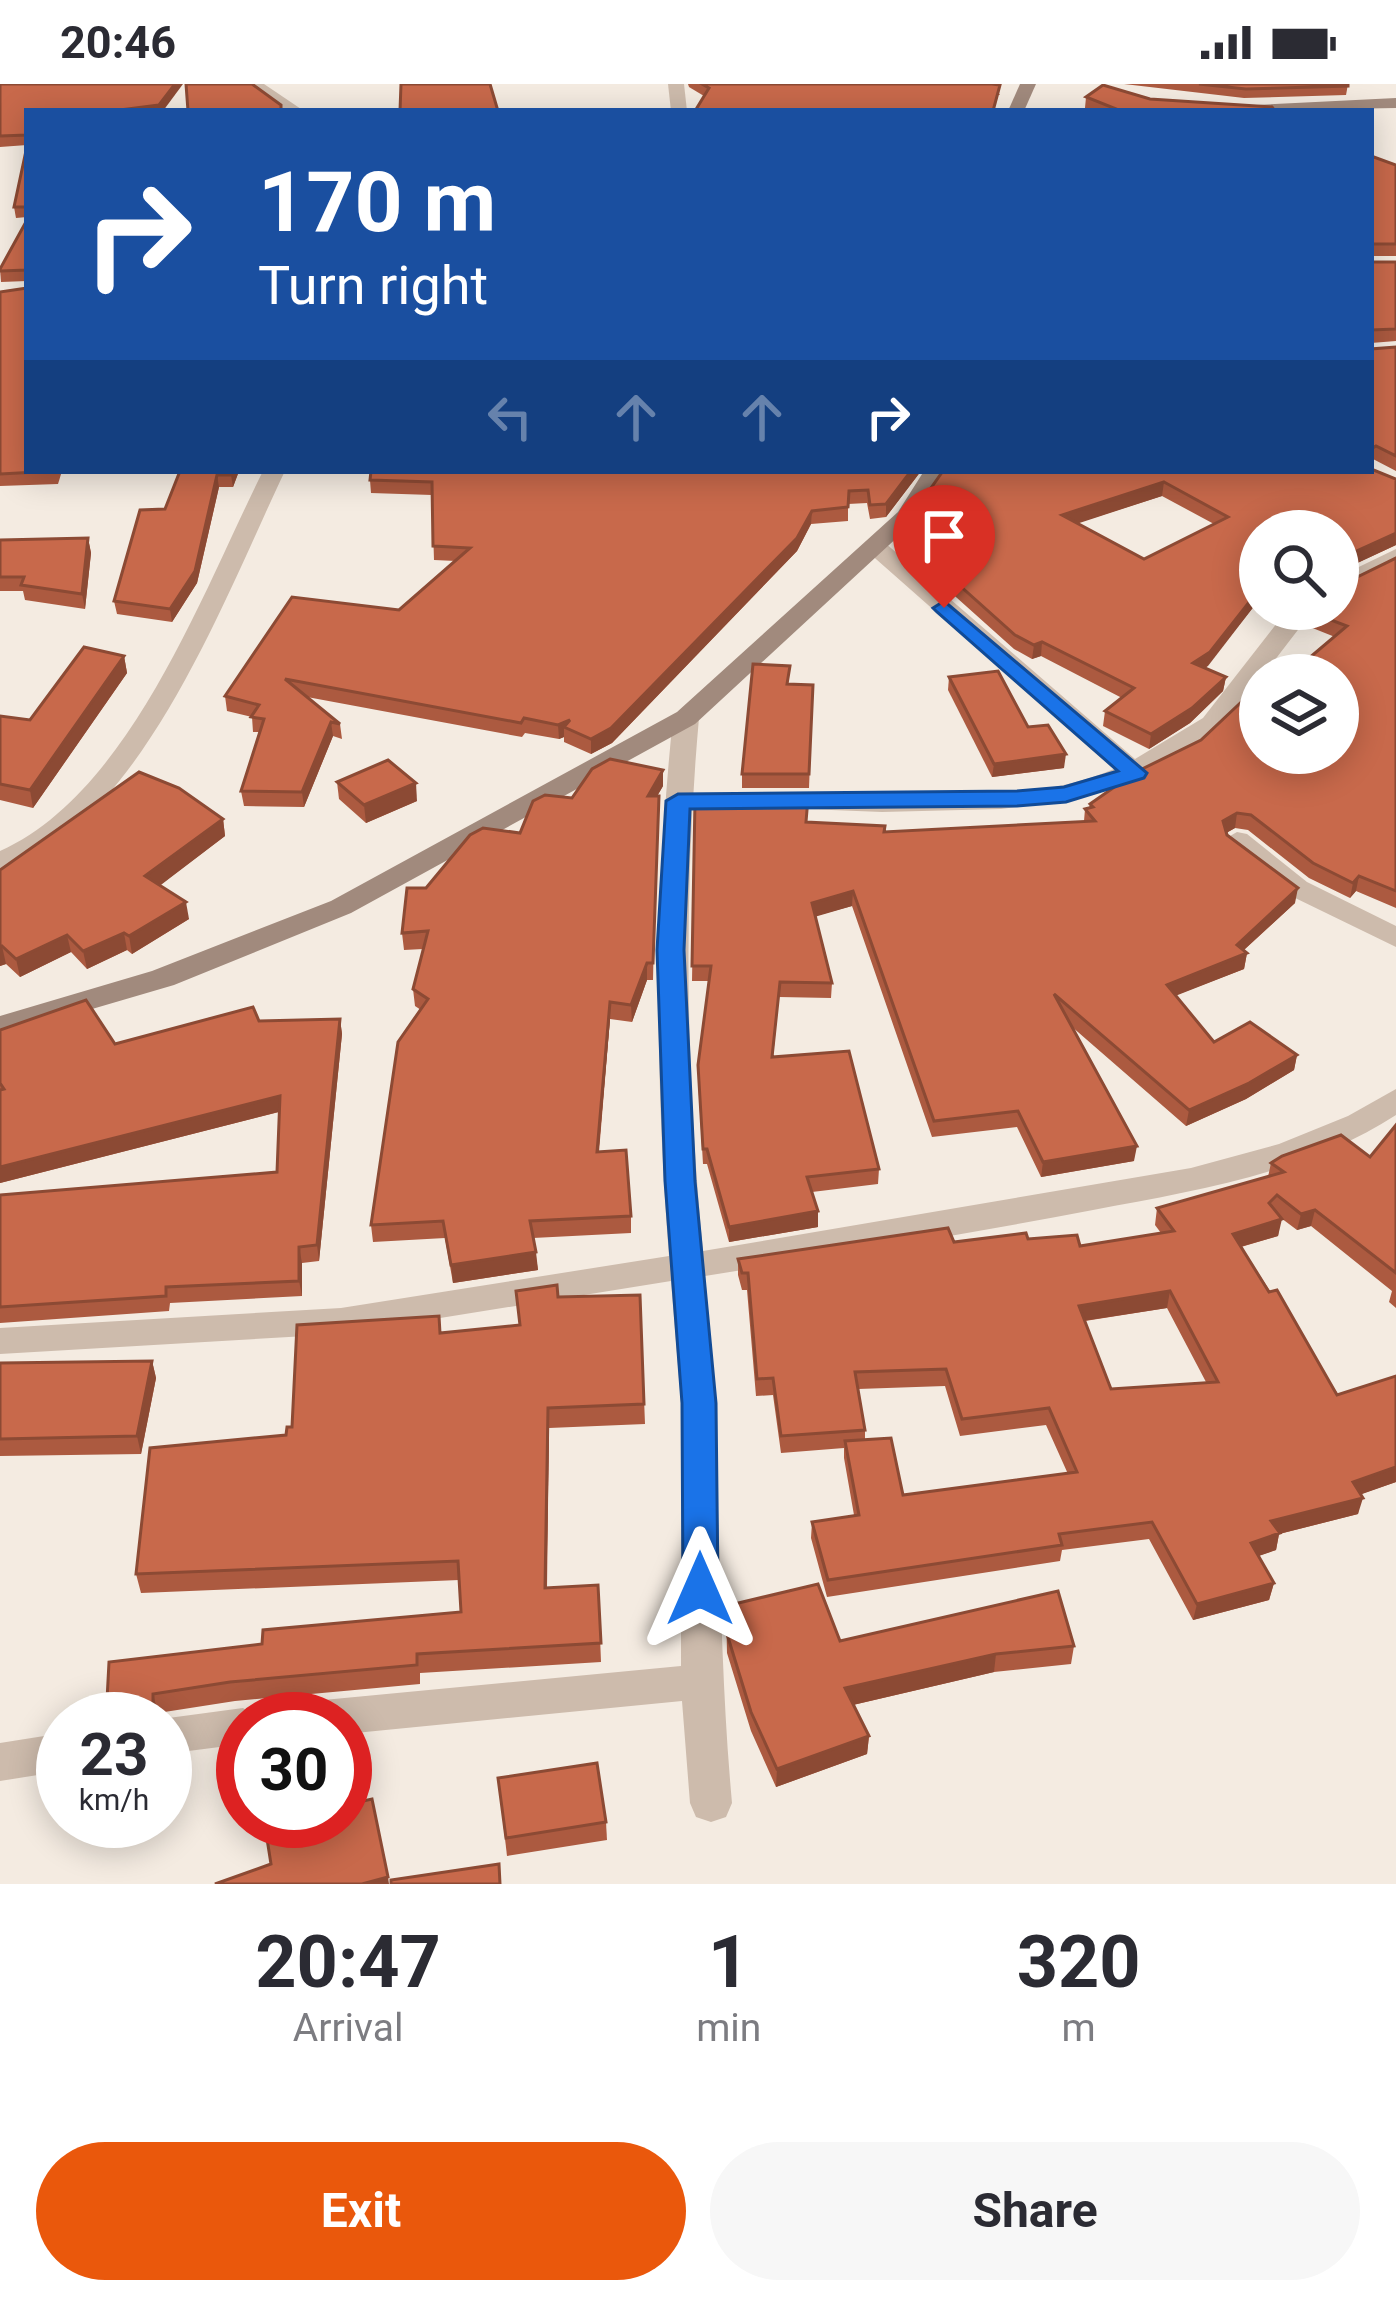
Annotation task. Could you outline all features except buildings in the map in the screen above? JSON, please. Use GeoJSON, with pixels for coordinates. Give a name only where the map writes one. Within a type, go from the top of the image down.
{"type":"FeatureCollection","features":[{"type":"Feature","properties":{"kind":"street"},"geometry":{"type":"LineString","coordinates":[[253,84],[291,108]]}},
{"type":"Feature","properties":{"kind":"street"},"geometry":{"type":"LineString","coordinates":[[1267,108],[1396,103]]}},
{"type":"Feature","properties":{"kind":"street"},"geometry":{"type":"LineString","coordinates":[[0,861],[38,844],[99,792],[158,706],[273,474]]}},
{"type":"Feature","properties":{"kind":"street"},"geometry":{"type":"LineString","coordinates":[[0,1027],[163,978],[340,907],[686,718],[908,516],[933,474]]}},
{"type":"Feature","properties":{"kind":"street"},"geometry":{"type":"LineString","coordinates":[[876,547],[1135,773]]}},
{"type":"Feature","properties":{"kind":"street"},"geometry":{"type":"LineString","coordinates":[[1359,576],[1396,556]]}},
{"type":"Feature","properties":{"kind":"street"},"geometry":{"type":"LineString","coordinates":[[749,801],[1017,799],[1066,794],[1135,773],[1214,723],[1249,684],[1281,630]]}},
{"type":"Feature","properties":{"kind":"street"},"geometry":{"type":"LineString","coordinates":[[686,718],[690,801],[671,950],[686,1263],[699,1403],[701,1682],[711,1803]]}},
{"type":"Feature","properties":{"kind":"street"},"geometry":{"type":"LineString","coordinates":[[1237,840],[1297,888],[1396,938]]}},
{"type":"Feature","properties":{"kind":"street"},"geometry":{"type":"LineString","coordinates":[[0,1341],[341,1321],[990,1218],[1191,1180],[1288,1154],[1359,1124],[1396,1100]]}},
{"type":"Feature","properties":{"kind":"street"},"geometry":{"type":"LineString","coordinates":[[372,1713],[701,1682]]}},
{"type":"Feature","properties":{"kind":"street"},"geometry":{"type":"LineString","coordinates":[[0,1762],[36,1756]]}},
{"type":"Feature","properties":{"kind":"route"},"geometry":{"type":"LineString","coordinates":[[700,1589],[699,1403],[680,1181],[671,950],[678,801],[1017,799],[1066,794],[1135,773],[944,608]]}}]}
